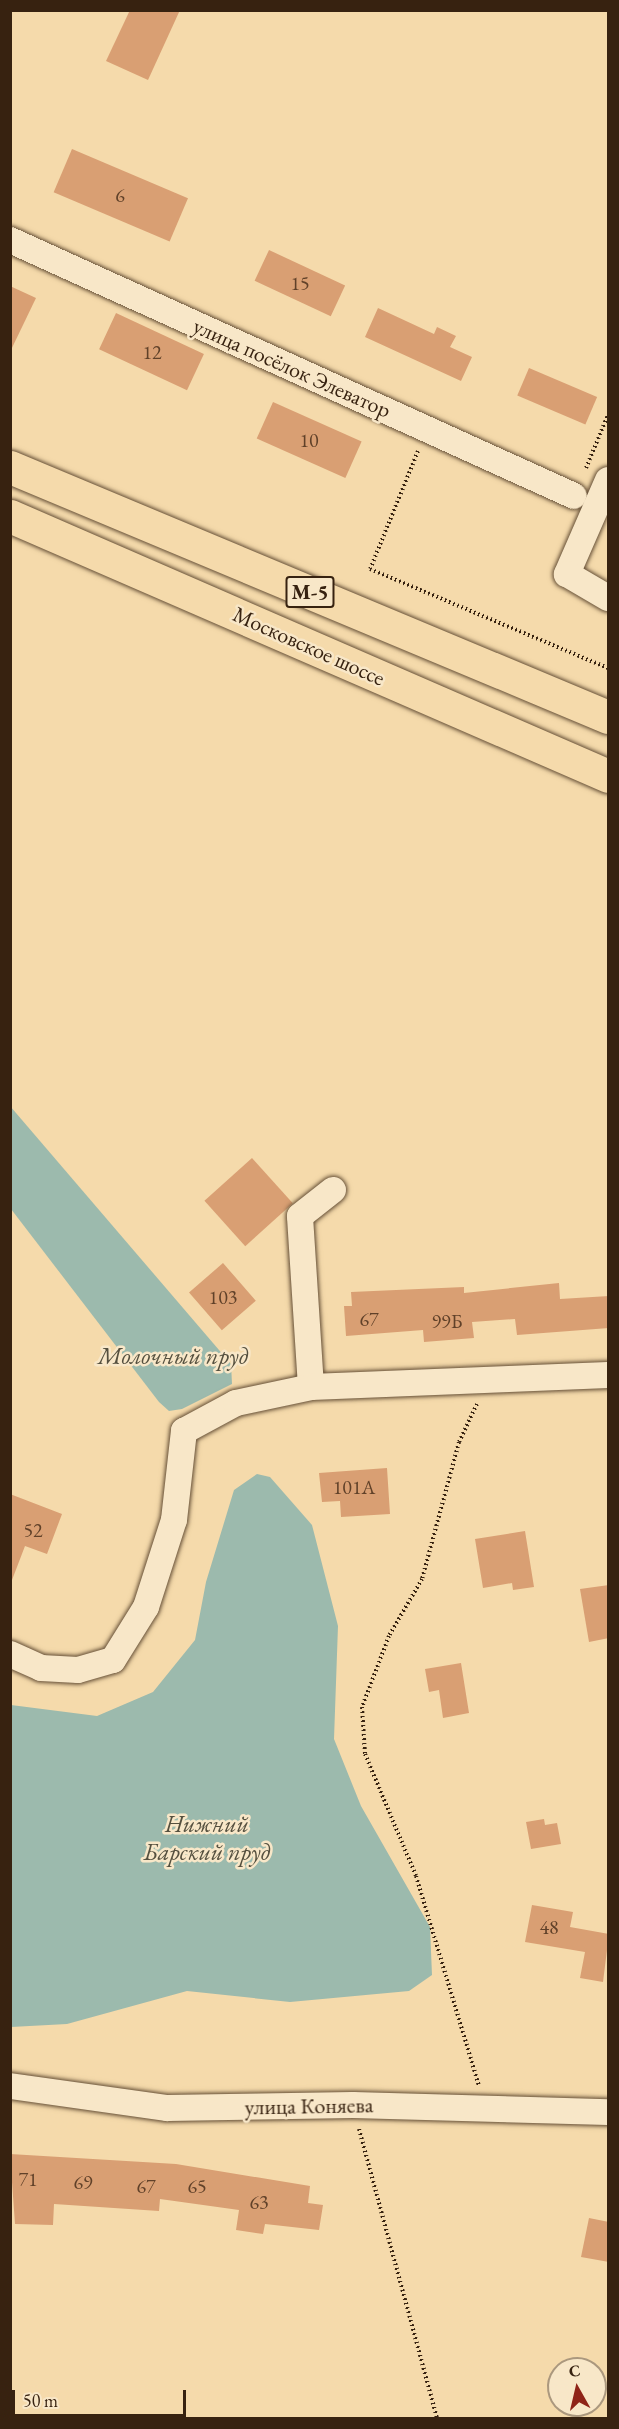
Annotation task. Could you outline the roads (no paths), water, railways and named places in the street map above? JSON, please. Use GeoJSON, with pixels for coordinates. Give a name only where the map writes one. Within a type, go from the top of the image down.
{"type":"FeatureCollection","features":[{"type":"Feature","properties":{"kind":"highway","name":"М-5"},"geometry":{"type":"LineString","coordinates":[[10,467],[609,717]]}},
{"type":"Feature","properties":{"kind":"highway","name":"Московское шоссе"},"geometry":{"type":"LineString","coordinates":[[10,516],[609,776]]}},
{"type":"Feature","properties":{"kind":"street","name":"улица посёлок Элеватор"},"geometry":{"type":"LineString","coordinates":[[10,240],[574,496]]}},
{"type":"Feature","properties":{"kind":"street"},"geometry":{"type":"LineString","coordinates":[[609,480],[567,574],[609,598]]}},
{"type":"Feature","properties":{"kind":"street"},"geometry":{"type":"LineString","coordinates":[[311,1388],[300,1216],[333,1190]]}},
{"type":"Feature","properties":{"kind":"street"},"geometry":{"type":"LineString","coordinates":[[171,1424],[236,1403],[311,1388],[609,1375]]}},
{"type":"Feature","properties":{"kind":"street"},"geometry":{"type":"LineString","coordinates":[[10,1654],[41,1668],[78,1670],[113,1660],[146,1607],[174,1520],[184,1431],[236,1403]]}},
{"type":"Feature","properties":{"kind":"street","name":"улица Коняева"},"geometry":{"type":"LineString","coordinates":[[10,2086],[167,2108],[353,2105],[609,2112]]}},
{"type":"Feature","properties":{"kind":"water","name":"Молочный пруд"},"geometry":{"type":"Polygon","coordinates":[[[10,1106],[231,1364],[232,1384],[182,1409],[169,1411],[159,1402],[11,1209],[10,1106]]]}},
{"type":"Feature","properties":{"kind":"water","name":"Нижний Барский пруд"},"geometry":{"type":"Polygon","coordinates":[[[257,1474],[270,1477],[312,1525],[338,1626],[334,1739],[361,1806],[430,1927],[432,1975],[409,1991],[290,2002],[187,1991],[67,2024],[11,2027],[11,1705],[97,1716],[153,1692],[195,1640],[206,1582],[234,1490],[257,1474]]]}}]}
